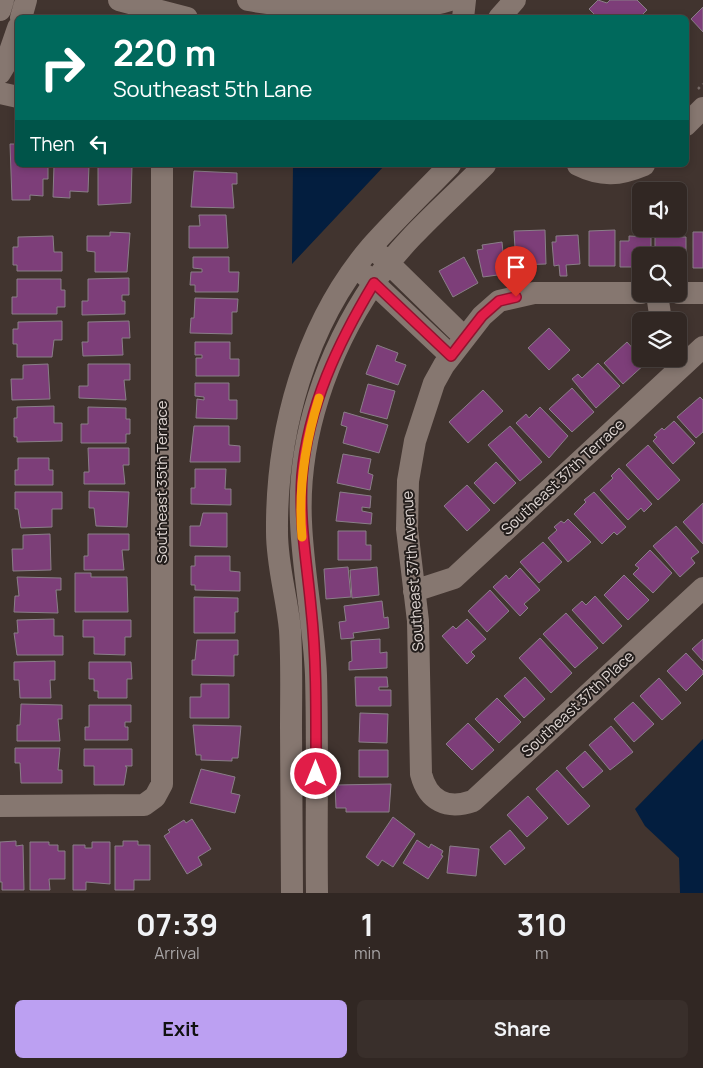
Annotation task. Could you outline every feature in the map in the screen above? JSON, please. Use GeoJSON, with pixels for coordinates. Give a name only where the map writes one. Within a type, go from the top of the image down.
{"type":"FeatureCollection","features":[{"type":"Feature","properties":{"kind":"street"},"geometry":{"type":"LineString","coordinates":[[0,10],[3,0]]}},
{"type":"Feature","properties":{"kind":"street"},"geometry":{"type":"LineString","coordinates":[[22,15],[26,0]]}},
{"type":"Feature","properties":{"kind":"street"},"geometry":{"type":"LineString","coordinates":[[119,0],[176,15]]}},
{"type":"Feature","properties":{"kind":"street"},"geometry":{"type":"LineString","coordinates":[[248,0],[337,8],[426,7],[450,0]]}},
{"type":"Feature","properties":{"kind":"street"},"geometry":{"type":"LineString","coordinates":[[463,15],[465,0]]}},
{"type":"Feature","properties":{"kind":"street"},"geometry":{"type":"LineString","coordinates":[[502,15],[515,0]]}},
{"type":"Feature","properties":{"kind":"street"},"geometry":{"type":"LineString","coordinates":[[0,73],[6,63],[15,37]]}},
{"type":"Feature","properties":{"kind":"street"},"geometry":{"type":"LineString","coordinates":[[0,93],[15,96]]}},
{"type":"Feature","properties":{"kind":"street"},"geometry":{"type":"LineString","coordinates":[[689,122],[703,108]]}},
{"type":"Feature","properties":{"kind":"street","name":"Southeast 35th Terrace"},"geometry":{"type":"LineString","coordinates":[[0,806],[144,805],[155,797],[162,784],[162,167]]}},
{"type":"Feature","properties":{"kind":"street"},"geometry":{"type":"LineString","coordinates":[[292,893],[290,628],[279,570],[277,533],[279,480],[286,431],[302,372],[318,330],[356,267],[371,248],[448,167]]}},
{"type":"Feature","properties":{"kind":"street"},"geometry":{"type":"LineString","coordinates":[[317,893],[316,675],[301,520],[302,475],[312,420],[326,374],[357,312],[374,283],[390,263],[483,167]]}},
{"type":"Feature","properties":{"kind":"street"},"geometry":{"type":"LineString","coordinates":[[582,167],[592,172],[610,174],[625,173],[639,167]]}},
{"type":"Feature","properties":{"kind":"street"},"geometry":{"type":"LineString","coordinates":[[371,248],[390,263],[465,338]]}},
{"type":"Feature","properties":{"kind":"street"},"geometry":{"type":"LineString","coordinates":[[356,267],[451,356]]}},
{"type":"Feature","properties":{"kind":"street","name":"Southeast 37th Avenue"},"geometry":{"type":"LineString","coordinates":[[447,805],[435,798],[424,788],[421,774],[418,621],[407,529],[408,481],[415,441],[434,383],[451,356],[482,316],[499,301],[534,293],[632,293]]}},
{"type":"Feature","properties":{"kind":"street"},"geometry":{"type":"LineString","coordinates":[[687,293],[703,293]]}},
{"type":"Feature","properties":{"kind":"street"},"geometry":{"type":"LineString","coordinates":[[424,330],[440,314]]}},
{"type":"Feature","properties":{"kind":"street","name":"Southeast 37th Terrace"},"geometry":{"type":"LineString","coordinates":[[414,591],[454,578],[691,349]]}},
{"type":"Feature","properties":{"kind":"street","name":"Southeast 37th Place"},"geometry":{"type":"LineString","coordinates":[[447,805],[459,806],[473,802],[703,588]]}},
{"type":"Feature","properties":{"kind":"water"},"geometry":{"type":"Polygon","coordinates":[[[293,167],[383,167],[292,264],[293,167]]]}},
{"type":"Feature","properties":{"kind":"water"},"geometry":{"type":"Polygon","coordinates":[[[703,739],[703,893],[680,893],[679,858],[645,826],[635,809],[703,739]]]}},
{"type":"Feature","properties":{"kind":"building"},"geometry":{"type":"Polygon","coordinates":[[[598,0],[607,3],[610,0],[637,0],[647,10],[642,15],[595,15],[589,9],[598,0]]]}},
{"type":"Feature","properties":{"kind":"building"},"geometry":{"type":"Polygon","coordinates":[[[703,7],[703,32],[691,19],[703,7]]]}},
{"type":"Feature","properties":{"kind":"building"},"geometry":{"type":"Polygon","coordinates":[[[10,144],[15,144],[15,167],[48,167],[48,179],[43,179],[43,196],[30,195],[30,200],[12,200],[10,144]]]}},
{"type":"Feature","properties":{"kind":"building"},"geometry":{"type":"Polygon","coordinates":[[[54,167],[89,167],[88,192],[70,191],[70,198],[53,197],[54,167]]]}},
{"type":"Feature","properties":{"kind":"building"},"geometry":{"type":"Polygon","coordinates":[[[98,167],[132,167],[131,203],[98,205],[98,167]]]}},
{"type":"Feature","properties":{"kind":"building"},"geometry":{"type":"Polygon","coordinates":[[[194,171],[237,173],[237,184],[232,184],[234,208],[191,207],[194,171]]]}},
{"type":"Feature","properties":{"kind":"building"},"geometry":{"type":"Polygon","coordinates":[[[199,215],[226,215],[228,248],[189,248],[189,226],[200,226],[199,215]]]}},
{"type":"Feature","properties":{"kind":"building"},"geometry":{"type":"Polygon","coordinates":[[[545,230],[546,264],[516,265],[514,231],[545,230]]]}},
{"type":"Feature","properties":{"kind":"building"},"geometry":{"type":"Polygon","coordinates":[[[615,230],[615,266],[589,266],[589,231],[615,230]]]}},
{"type":"Feature","properties":{"kind":"building"},"geometry":{"type":"Polygon","coordinates":[[[110,232],[130,233],[127,272],[95,272],[95,252],[87,251],[87,236],[110,236],[110,232]]]}},
{"type":"Feature","properties":{"kind":"building"},"geometry":{"type":"Polygon","coordinates":[[[693,232],[703,232],[703,268],[693,268],[693,232]]]}},
{"type":"Feature","properties":{"kind":"building"},"geometry":{"type":"Polygon","coordinates":[[[578,235],[580,264],[566,265],[567,276],[560,276],[559,265],[554,266],[552,242],[556,242],[556,236],[578,235]]]}},
{"type":"Feature","properties":{"kind":"building"},"geometry":{"type":"Polygon","coordinates":[[[53,236],[54,252],[62,252],[62,271],[17,271],[17,265],[13,265],[13,247],[18,247],[18,237],[53,236]]]}},
{"type":"Feature","properties":{"kind":"building"},"geometry":{"type":"Polygon","coordinates":[[[629,236],[651,237],[651,247],[632,247],[632,267],[620,267],[620,241],[629,241],[629,236]]]}},
{"type":"Feature","properties":{"kind":"building"},"geometry":{"type":"Polygon","coordinates":[[[655,237],[686,237],[686,247],[655,247],[655,237]]]}},
{"type":"Feature","properties":{"kind":"building"},"geometry":{"type":"Polygon","coordinates":[[[502,242],[505,274],[483,277],[477,250],[483,249],[482,245],[502,242]]]}},
{"type":"Feature","properties":{"kind":"building"},"geometry":{"type":"Polygon","coordinates":[[[193,257],[229,257],[229,272],[239,272],[238,292],[195,292],[195,285],[190,285],[191,272],[202,272],[202,269],[193,268],[193,257]]]}},
{"type":"Feature","properties":{"kind":"building"},"geometry":{"type":"Polygon","coordinates":[[[464,257],[478,283],[453,297],[439,271],[464,257]]]}},
{"type":"Feature","properties":{"kind":"building"},"geometry":{"type":"Polygon","coordinates":[[[129,278],[129,295],[122,295],[122,301],[125,301],[125,314],[82,315],[82,301],[88,301],[88,279],[129,278]]]}},
{"type":"Feature","properties":{"kind":"building"},"geometry":{"type":"Polygon","coordinates":[[[17,279],[61,279],[61,290],[65,290],[65,307],[57,307],[57,314],[12,314],[12,297],[17,297],[17,279]]]}},
{"type":"Feature","properties":{"kind":"building"},"geometry":{"type":"Polygon","coordinates":[[[195,298],[238,299],[237,312],[232,312],[232,334],[190,333],[191,318],[194,318],[195,298]]]}},
{"type":"Feature","properties":{"kind":"building"},"geometry":{"type":"Polygon","coordinates":[[[62,321],[62,340],[54,340],[52,357],[17,357],[17,344],[13,344],[13,329],[18,329],[18,322],[62,321]]]}},
{"type":"Feature","properties":{"kind":"building"},"geometry":{"type":"Polygon","coordinates":[[[129,321],[130,338],[122,338],[123,355],[83,356],[82,342],[88,342],[88,322],[129,321]]]}},
{"type":"Feature","properties":{"kind":"building"},"geometry":{"type":"Polygon","coordinates":[[[549,328],[570,350],[549,370],[528,348],[549,328]]]}},
{"type":"Feature","properties":{"kind":"building"},"geometry":{"type":"Polygon","coordinates":[[[195,342],[230,342],[230,359],[239,359],[239,376],[196,376],[196,358],[202,358],[202,355],[195,355],[195,342]]]}},
{"type":"Feature","properties":{"kind":"building"},"geometry":{"type":"Polygon","coordinates":[[[627,342],[632,348],[632,367],[642,367],[623,384],[604,363],[627,342]]]}},
{"type":"Feature","properties":{"kind":"building"},"geometry":{"type":"Polygon","coordinates":[[[377,345],[398,353],[395,361],[406,365],[398,385],[366,374],[377,345]]]}},
{"type":"Feature","properties":{"kind":"building"},"geometry":{"type":"Polygon","coordinates":[[[598,363],[620,386],[596,408],[572,379],[578,374],[582,378],[598,363]]]}},
{"type":"Feature","properties":{"kind":"building"},"geometry":{"type":"Polygon","coordinates":[[[48,364],[50,399],[12,400],[11,379],[23,379],[23,365],[48,364]]]}},
{"type":"Feature","properties":{"kind":"building"},"geometry":{"type":"Polygon","coordinates":[[[88,364],[130,364],[130,380],[124,380],[126,400],[79,398],[79,386],[88,386],[88,364]]]}},
{"type":"Feature","properties":{"kind":"building"},"geometry":{"type":"Polygon","coordinates":[[[195,383],[229,383],[229,400],[237,400],[237,419],[196,418],[197,399],[204,400],[204,397],[195,396],[195,383]]]}},
{"type":"Feature","properties":{"kind":"building"},"geometry":{"type":"Polygon","coordinates":[[[368,384],[395,391],[387,419],[360,412],[368,384]]]}},
{"type":"Feature","properties":{"kind":"building"},"geometry":{"type":"Polygon","coordinates":[[[572,388],[594,412],[572,432],[549,409],[572,388]]]}},
{"type":"Feature","properties":{"kind":"building"},"geometry":{"type":"Polygon","coordinates":[[[483,390],[503,411],[468,443],[449,422],[483,390]]]}},
{"type":"Feature","properties":{"kind":"building"},"geometry":{"type":"Polygon","coordinates":[[[700,397],[703,400],[703,432],[696,438],[677,417],[700,397]]]}},
{"type":"Feature","properties":{"kind":"building"},"geometry":{"type":"Polygon","coordinates":[[[54,406],[54,423],[62,423],[62,441],[17,442],[17,437],[14,437],[14,418],[17,418],[17,407],[54,406]]]}},
{"type":"Feature","properties":{"kind":"building"},"geometry":{"type":"Polygon","coordinates":[[[88,407],[126,408],[126,419],[130,419],[130,434],[126,434],[126,443],[81,443],[81,424],[88,424],[88,407]]]}},
{"type":"Feature","properties":{"kind":"building"},"geometry":{"type":"Polygon","coordinates":[[[540,407],[568,436],[549,458],[516,423],[526,414],[529,418],[540,407]]]}},
{"type":"Feature","properties":{"kind":"building"},"geometry":{"type":"Polygon","coordinates":[[[344,412],[388,425],[379,453],[343,443],[347,427],[341,425],[344,412]]]}},
{"type":"Feature","properties":{"kind":"building"},"geometry":{"type":"Polygon","coordinates":[[[674,421],[695,443],[673,464],[653,441],[657,437],[654,435],[662,428],[664,430],[674,421]]]}},
{"type":"Feature","properties":{"kind":"building"},"geometry":{"type":"Polygon","coordinates":[[[194,426],[229,426],[229,445],[240,446],[240,462],[190,462],[194,426]]]}},
{"type":"Feature","properties":{"kind":"building"},"geometry":{"type":"Polygon","coordinates":[[[510,426],[542,462],[520,481],[488,445],[510,426]]]}},
{"type":"Feature","properties":{"kind":"building"},"geometry":{"type":"Polygon","coordinates":[[[648,445],[680,480],[658,500],[626,465],[648,445]]]}},
{"type":"Feature","properties":{"kind":"building"},"geometry":{"type":"Polygon","coordinates":[[[88,448],[129,448],[129,465],[123,465],[125,484],[84,484],[84,472],[89,472],[88,448]]]}},
{"type":"Feature","properties":{"kind":"building"},"geometry":{"type":"Polygon","coordinates":[[[343,454],[371,459],[368,473],[373,475],[370,490],[337,483],[343,454]]]}},
{"type":"Feature","properties":{"kind":"building"},"geometry":{"type":"Polygon","coordinates":[[[18,458],[49,458],[49,470],[53,470],[53,485],[15,485],[15,470],[18,470],[18,458]]]}},
{"type":"Feature","properties":{"kind":"building"},"geometry":{"type":"Polygon","coordinates":[[[496,462],[516,483],[494,504],[474,483],[496,462]]]}},
{"type":"Feature","properties":{"kind":"building"},"geometry":{"type":"Polygon","coordinates":[[[619,468],[652,504],[644,512],[641,508],[628,520],[600,490],[613,478],[611,476],[619,468]]]}},
{"type":"Feature","properties":{"kind":"building"},"geometry":{"type":"Polygon","coordinates":[[[195,469],[226,469],[225,489],[231,489],[231,505],[191,504],[191,488],[195,488],[195,469]]]}},
{"type":"Feature","properties":{"kind":"building"},"geometry":{"type":"Polygon","coordinates":[[[467,485],[490,510],[467,531],[444,506],[467,485]]]}},
{"type":"Feature","properties":{"kind":"building"},"geometry":{"type":"Polygon","coordinates":[[[89,491],[129,492],[127,527],[96,526],[94,508],[89,508],[89,491]]]}},
{"type":"Feature","properties":{"kind":"building"},"geometry":{"type":"Polygon","coordinates":[[[15,492],[62,492],[62,509],[52,509],[52,527],[21,528],[18,509],[15,509],[15,492]]]}},
{"type":"Feature","properties":{"kind":"building"},"geometry":{"type":"Polygon","coordinates":[[[340,492],[371,496],[370,508],[362,507],[362,511],[372,513],[371,524],[336,521],[340,492]]]}},
{"type":"Feature","properties":{"kind":"building"},"geometry":{"type":"Polygon","coordinates":[[[594,492],[626,527],[617,535],[614,532],[602,544],[574,514],[586,502],[584,500],[594,492]]]}},
{"type":"Feature","properties":{"kind":"building"},"geometry":{"type":"Polygon","coordinates":[[[703,503],[703,544],[683,522],[703,503]]]}},
{"type":"Feature","properties":{"kind":"building"},"geometry":{"type":"Polygon","coordinates":[[[203,513],[227,513],[227,547],[190,546],[190,526],[200,526],[203,513]]]}},
{"type":"Feature","properties":{"kind":"building"},"geometry":{"type":"Polygon","coordinates":[[[568,519],[591,542],[568,562],[548,538],[557,530],[554,527],[561,521],[564,523],[568,519]]]}},
{"type":"Feature","properties":{"kind":"building"},"geometry":{"type":"Polygon","coordinates":[[[676,526],[699,552],[691,558],[695,563],[680,577],[653,546],[676,526]]]}},
{"type":"Feature","properties":{"kind":"building"},"geometry":{"type":"Polygon","coordinates":[[[338,531],[366,531],[366,545],[371,545],[371,560],[338,560],[338,531]]]}},
{"type":"Feature","properties":{"kind":"building"},"geometry":{"type":"Polygon","coordinates":[[[50,534],[51,570],[13,571],[12,549],[23,549],[23,535],[50,534]]]}},
{"type":"Feature","properties":{"kind":"building"},"geometry":{"type":"Polygon","coordinates":[[[88,534],[129,534],[129,550],[122,550],[124,570],[84,570],[84,556],[88,556],[88,534]]]}},
{"type":"Feature","properties":{"kind":"building"},"geometry":{"type":"Polygon","coordinates":[[[543,542],[562,562],[539,583],[520,562],[543,542]]]}},
{"type":"Feature","properties":{"kind":"building"},"geometry":{"type":"Polygon","coordinates":[[[650,550],[672,573],[653,593],[633,574],[639,568],[635,565],[650,550]]]}},
{"type":"Feature","properties":{"kind":"building"},"geometry":{"type":"Polygon","coordinates":[[[195,556],[230,556],[230,571],[240,572],[240,591],[195,590],[195,585],[191,585],[191,566],[195,566],[195,556]]]}},
{"type":"Feature","properties":{"kind":"building"},"geometry":{"type":"Polygon","coordinates":[[[348,567],[351,597],[326,599],[324,569],[348,567]]]}},
{"type":"Feature","properties":{"kind":"building"},"geometry":{"type":"Polygon","coordinates":[[[377,567],[379,595],[352,598],[350,570],[377,567]]]}},
{"type":"Feature","properties":{"kind":"building"},"geometry":{"type":"Polygon","coordinates":[[[520,568],[540,590],[524,604],[528,608],[520,616],[493,587],[506,575],[509,579],[520,568]]]}},
{"type":"Feature","properties":{"kind":"building"},"geometry":{"type":"Polygon","coordinates":[[[75,573],[91,573],[91,577],[127,577],[128,612],[75,612],[75,573]]]}},
{"type":"Feature","properties":{"kind":"building"},"geometry":{"type":"Polygon","coordinates":[[[624,575],[649,600],[628,620],[604,595],[624,575]]]}},
{"type":"Feature","properties":{"kind":"building"},"geometry":{"type":"Polygon","coordinates":[[[17,577],[61,578],[61,590],[56,590],[58,613],[14,612],[15,596],[19,596],[17,577]]]}},
{"type":"Feature","properties":{"kind":"building"},"geometry":{"type":"Polygon","coordinates":[[[490,590],[509,611],[487,632],[468,611],[490,590]]]}},
{"type":"Feature","properties":{"kind":"building"},"geometry":{"type":"Polygon","coordinates":[[[595,596],[622,626],[603,644],[572,610],[582,601],[586,605],[595,596]]]}},
{"type":"Feature","properties":{"kind":"building"},"geometry":{"type":"Polygon","coordinates":[[[194,597],[238,598],[238,612],[235,612],[235,633],[194,633],[194,597]]]}},
{"type":"Feature","properties":{"kind":"building"},"geometry":{"type":"Polygon","coordinates":[[[382,601],[384,618],[388,617],[389,628],[353,633],[354,638],[341,639],[339,622],[346,621],[344,606],[382,601]]]}},
{"type":"Feature","properties":{"kind":"building"},"geometry":{"type":"Polygon","coordinates":[[[566,613],[598,648],[575,668],[543,634],[566,613]]]}},
{"type":"Feature","properties":{"kind":"building"},"geometry":{"type":"Polygon","coordinates":[[[54,619],[54,636],[63,636],[63,655],[17,655],[14,633],[18,633],[17,620],[54,619]]]}},
{"type":"Feature","properties":{"kind":"building"},"geometry":{"type":"Polygon","coordinates":[[[467,619],[486,639],[471,652],[475,656],[467,664],[442,636],[453,626],[456,629],[467,619]]]}},
{"type":"Feature","properties":{"kind":"building"},"geometry":{"type":"Polygon","coordinates":[[[83,620],[131,620],[131,637],[125,637],[125,655],[94,654],[94,637],[83,637],[83,620]]]}},
{"type":"Feature","properties":{"kind":"building"},"geometry":{"type":"Polygon","coordinates":[[[540,638],[572,673],[551,693],[519,658],[540,638]]]}},
{"type":"Feature","properties":{"kind":"building"},"geometry":{"type":"Polygon","coordinates":[[[380,639],[380,653],[387,652],[387,668],[349,670],[349,662],[352,661],[351,641],[380,639]]]}},
{"type":"Feature","properties":{"kind":"building"},"geometry":{"type":"Polygon","coordinates":[[[703,639],[703,661],[692,649],[703,639]]]}},
{"type":"Feature","properties":{"kind":"building"},"geometry":{"type":"Polygon","coordinates":[[[197,640],[238,640],[238,655],[234,655],[234,676],[192,675],[192,660],[195,660],[197,640]]]}},
{"type":"Feature","properties":{"kind":"building"},"geometry":{"type":"Polygon","coordinates":[[[686,653],[703,671],[703,674],[686,691],[667,671],[686,653]]]}},
{"type":"Feature","properties":{"kind":"building"},"geometry":{"type":"Polygon","coordinates":[[[55,661],[55,680],[50,680],[51,698],[20,698],[19,680],[14,680],[14,662],[55,661]]]}},
{"type":"Feature","properties":{"kind":"building"},"geometry":{"type":"Polygon","coordinates":[[[89,662],[131,662],[132,679],[127,679],[127,698],[98,698],[98,691],[94,691],[94,679],[89,679],[89,662]]]}},
{"type":"Feature","properties":{"kind":"building"},"geometry":{"type":"Polygon","coordinates":[[[355,677],[387,677],[388,687],[379,687],[379,690],[391,690],[391,706],[356,706],[355,677]]]}},
{"type":"Feature","properties":{"kind":"building"},"geometry":{"type":"Polygon","coordinates":[[[525,677],[545,699],[524,718],[504,696],[525,677]]]}},
{"type":"Feature","properties":{"kind":"building"},"geometry":{"type":"Polygon","coordinates":[[[659,678],[681,703],[662,720],[640,696],[659,678]]]}},
{"type":"Feature","properties":{"kind":"building"},"geometry":{"type":"Polygon","coordinates":[[[201,684],[229,684],[229,718],[190,718],[190,697],[201,697],[201,684]]]}},
{"type":"Feature","properties":{"kind":"building"},"geometry":{"type":"Polygon","coordinates":[[[497,698],[521,722],[499,743],[475,719],[497,698]]]}},
{"type":"Feature","properties":{"kind":"building"},"geometry":{"type":"Polygon","coordinates":[[[633,702],[654,724],[634,742],[614,719],[633,702]]]}},
{"type":"Feature","properties":{"kind":"building"},"geometry":{"type":"Polygon","coordinates":[[[21,704],[62,705],[62,719],[58,719],[60,741],[17,741],[17,725],[20,725],[21,704]]]}},
{"type":"Feature","properties":{"kind":"building"},"geometry":{"type":"Polygon","coordinates":[[[89,705],[131,705],[131,722],[125,722],[125,727],[128,727],[128,740],[85,740],[85,727],[89,727],[89,705]]]}},
{"type":"Feature","properties":{"kind":"building"},"geometry":{"type":"Polygon","coordinates":[[[360,713],[388,714],[387,743],[359,742],[360,713]]]}},
{"type":"Feature","properties":{"kind":"building"},"geometry":{"type":"Polygon","coordinates":[[[468,723],[494,750],[472,770],[446,744],[468,723]]]}},
{"type":"Feature","properties":{"kind":"building"},"geometry":{"type":"Polygon","coordinates":[[[193,725],[241,726],[238,758],[232,758],[232,761],[201,760],[201,755],[196,755],[193,725]]]}},
{"type":"Feature","properties":{"kind":"building"},"geometry":{"type":"Polygon","coordinates":[[[611,726],[633,752],[610,770],[589,745],[611,726]]]}},
{"type":"Feature","properties":{"kind":"building"},"geometry":{"type":"Polygon","coordinates":[[[15,748],[60,748],[58,770],[62,770],[62,783],[21,783],[20,763],[15,763],[15,748]]]}},
{"type":"Feature","properties":{"kind":"building"},"geometry":{"type":"Polygon","coordinates":[[[84,749],[132,749],[132,766],[125,766],[127,767],[124,785],[94,785],[94,766],[84,766],[84,749]]]}},
{"type":"Feature","properties":{"kind":"building"},"geometry":{"type":"Polygon","coordinates":[[[359,750],[388,750],[388,777],[359,777],[359,750]]]}},
{"type":"Feature","properties":{"kind":"building"},"geometry":{"type":"Polygon","coordinates":[[[585,751],[603,771],[583,788],[566,768],[585,751]]]}},
{"type":"Feature","properties":{"kind":"building"},"geometry":{"type":"Polygon","coordinates":[[[201,769],[235,777],[231,793],[240,795],[235,813],[190,803],[201,769]]]}},
{"type":"Feature","properties":{"kind":"building"},"geometry":{"type":"Polygon","coordinates":[[[557,770],[590,806],[568,825],[536,789],[557,770]]]}},
{"type":"Feature","properties":{"kind":"building"},"geometry":{"type":"Polygon","coordinates":[[[391,784],[389,812],[346,812],[346,808],[336,808],[335,785],[391,784]]]}},
{"type":"Feature","properties":{"kind":"building"},"geometry":{"type":"Polygon","coordinates":[[[528,796],[548,818],[527,837],[507,815],[528,796]]]}},
{"type":"Feature","properties":{"kind":"building"},"geometry":{"type":"Polygon","coordinates":[[[393,817],[415,834],[393,867],[382,860],[378,866],[366,857],[393,817]]]}},
{"type":"Feature","properties":{"kind":"building"},"geometry":{"type":"Polygon","coordinates":[[[192,819],[211,849],[198,857],[202,865],[187,874],[164,836],[170,832],[168,830],[184,820],[186,823],[192,819]]]}},
{"type":"Feature","properties":{"kind":"building"},"geometry":{"type":"Polygon","coordinates":[[[510,830],[525,848],[505,865],[490,847],[510,830]]]}},
{"type":"Feature","properties":{"kind":"building"},"geometry":{"type":"Polygon","coordinates":[[[417,840],[429,848],[431,844],[443,851],[441,855],[443,856],[428,879],[403,863],[417,840]]]}},
{"type":"Feature","properties":{"kind":"building"},"geometry":{"type":"Polygon","coordinates":[[[16,841],[16,846],[23,845],[24,890],[2,890],[2,882],[0,882],[0,842],[16,841]]]}},
{"type":"Feature","properties":{"kind":"building"},"geometry":{"type":"Polygon","coordinates":[[[123,841],[138,841],[138,845],[150,845],[150,880],[134,880],[134,890],[115,890],[115,846],[123,846],[123,841]]]}},
{"type":"Feature","properties":{"kind":"building"},"geometry":{"type":"Polygon","coordinates":[[[30,842],[49,842],[49,845],[58,845],[58,851],[65,851],[65,879],[49,879],[50,890],[30,890],[30,842]]]}},
{"type":"Feature","properties":{"kind":"building"},"geometry":{"type":"Polygon","coordinates":[[[92,842],[110,842],[110,884],[86,882],[86,890],[73,890],[73,845],[85,845],[85,848],[92,848],[92,842]]]}},
{"type":"Feature","properties":{"kind":"building"},"geometry":{"type":"Polygon","coordinates":[[[450,846],[479,849],[476,876],[447,873],[450,846]]]}},
{"type":"Feature","properties":{"kind":"slow traffic"},"geometry":{"type":"LineString","coordinates":[[302,537],[302,475],[312,420],[319,398]]}},
{"type":"Feature","properties":{"kind":"route"},"geometry":{"type":"LineString","coordinates":[[316,774],[316,675],[311,608],[303,553],[301,520],[302,475],[312,420],[326,374],[357,312],[374,283],[451,356],[482,316],[499,301],[516,297]]}}]}
